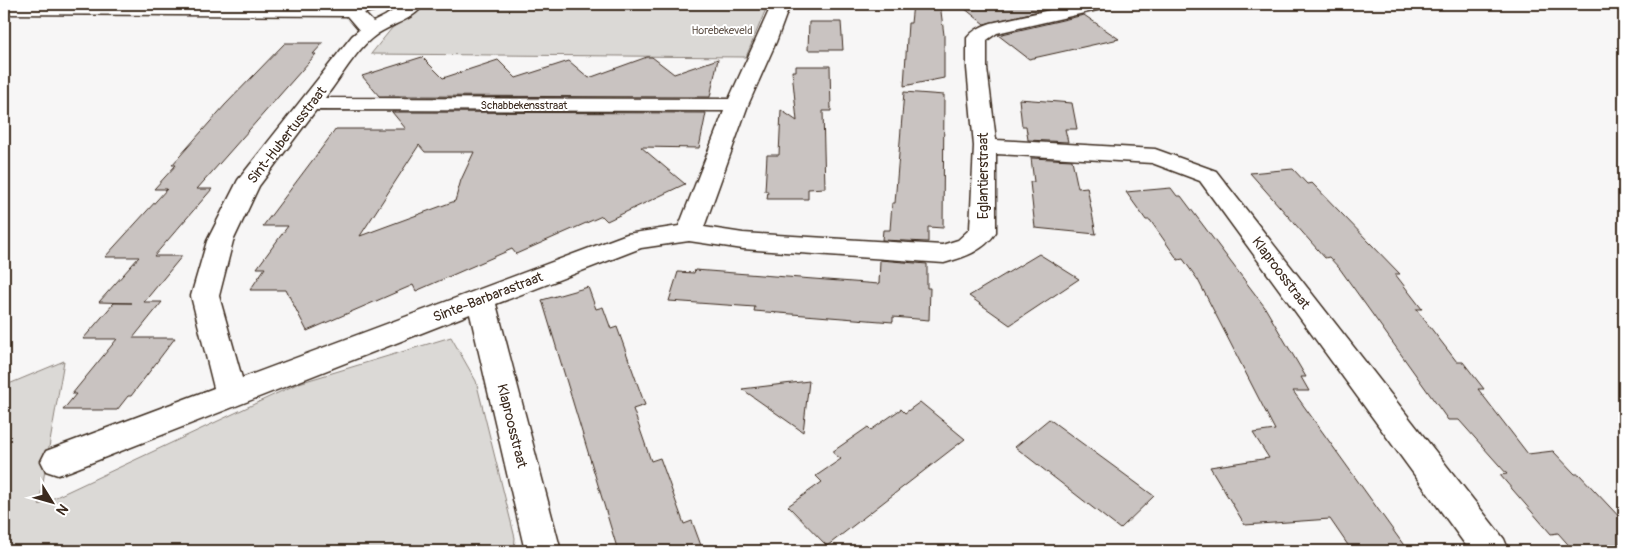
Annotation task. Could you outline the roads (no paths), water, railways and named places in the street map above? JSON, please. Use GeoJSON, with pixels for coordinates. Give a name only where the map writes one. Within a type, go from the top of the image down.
{"type":"FeatureCollection","features":[{"type":"Feature","properties":{"kind":"street"},"geometry":{"type":"LineString","coordinates":[[4,9],[352,10],[380,4]]}},
{"type":"Feature","properties":{"kind":"street","name":"Sint-Hubertusstraat"},"geometry":{"type":"LineString","coordinates":[[231,394],[205,296],[220,241],[247,185],[359,40],[370,30],[392,20],[415,4]]}},
{"type":"Feature","properties":{"kind":"street"},"geometry":{"type":"LineString","coordinates":[[689,233],[737,105],[781,4]]}},
{"type":"Feature","properties":{"kind":"street","name":"Eglantierstraat"},"geometry":{"type":"LineString","coordinates":[[689,233],[743,241],[944,254],[967,246],[983,232],[985,146],[977,68],[978,38],[990,29],[1100,4]]}},
{"type":"Feature","properties":{"kind":"street"},"geometry":{"type":"LineString","coordinates":[[352,10],[370,30]]}},
{"type":"Feature","properties":{"kind":"street","name":"Schabbekensstraat"},"geometry":{"type":"LineString","coordinates":[[311,104],[737,105]]}},
{"type":"Feature","properties":{"kind":"street","name":"Klaproosstraat"},"geometry":{"type":"LineString","coordinates":[[985,146],[1155,156],[1208,176],[1491,551]]}},
{"type":"Feature","properties":{"kind":"street","name":"Sinte-Barbarastraat"},"geometry":{"type":"LineString","coordinates":[[58,461],[636,240],[689,233]]}},
{"type":"Feature","properties":{"kind":"street","name":"Klaproosstraat"},"geometry":{"type":"LineString","coordinates":[[481,300],[542,551]]}},
{"type":"Feature","properties":{"kind":"park label","name":"Horebekeveld"},"geometry":{"type":"Point","coordinates":[722,30]}}]}
